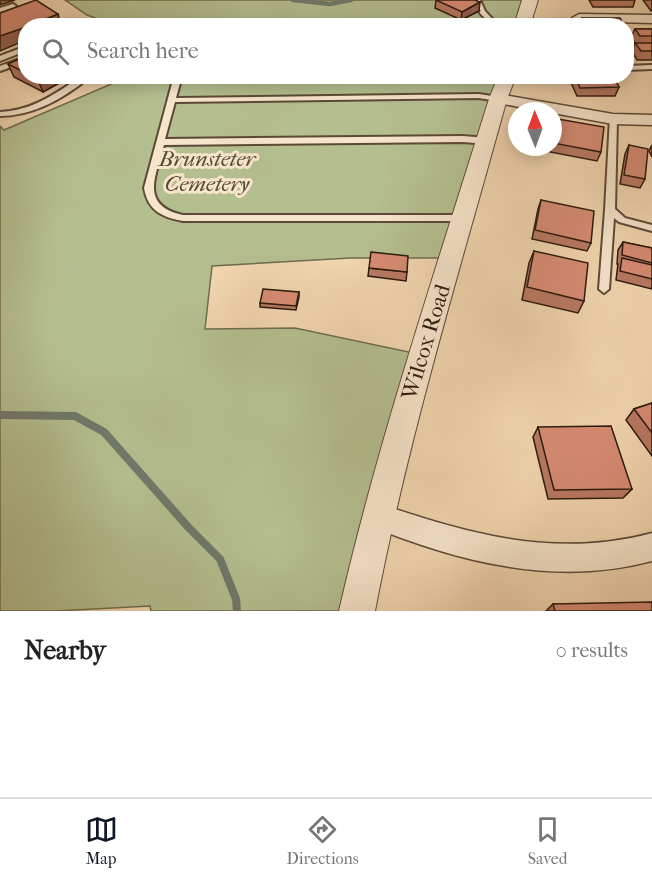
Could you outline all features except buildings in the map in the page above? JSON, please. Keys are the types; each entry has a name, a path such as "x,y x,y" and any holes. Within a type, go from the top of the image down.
{"street":[{"path":"524,18 530,0"},
{"path":"634,19 652,19"},
{"path":"502,88 613,118 652,120"},
{"name":"Wilcox Road","path":"357,611 377,516 502,88"},
{"path":"377,516 471,547 498,553 593,557 652,547"}],"lane":[{"path":"477,0 482,12 488,18"},
{"path":"0,10 13,6"},
{"path":"0,59 18,51"},
{"path":"0,69 18,62"},
{"path":"634,68 652,68"},
{"path":"0,114 18,113 39,105 74,84"},
{"path":"176,84 148,188 149,198 156,209 166,215 183,218 463,218"},
{"path":"172,100 479,96 502,88"},
{"path":"604,289 610,210 613,118"},
{"path":"160,142 463,139 487,141"},
{"path":"610,210 622,220 652,228"}],"green space":[{"path":"65,0 452,0 460,18 95,18"},
{"path":"455,0 530,0 524,18 464,18 478,10"},
{"name":"Brunsteter Cemetery","path":"111,84 505,84 451,258 350,258 212,266 205,329 295,328 423,355 357,611 151,611 150,606 56,611 0,611 0,126 4,130"}],"waterway":[{"path":"293,0 330,4 351,0"},
{"path":"0,415 75,416 104,432 189,528 220,559 236,599 237,611"}]}
